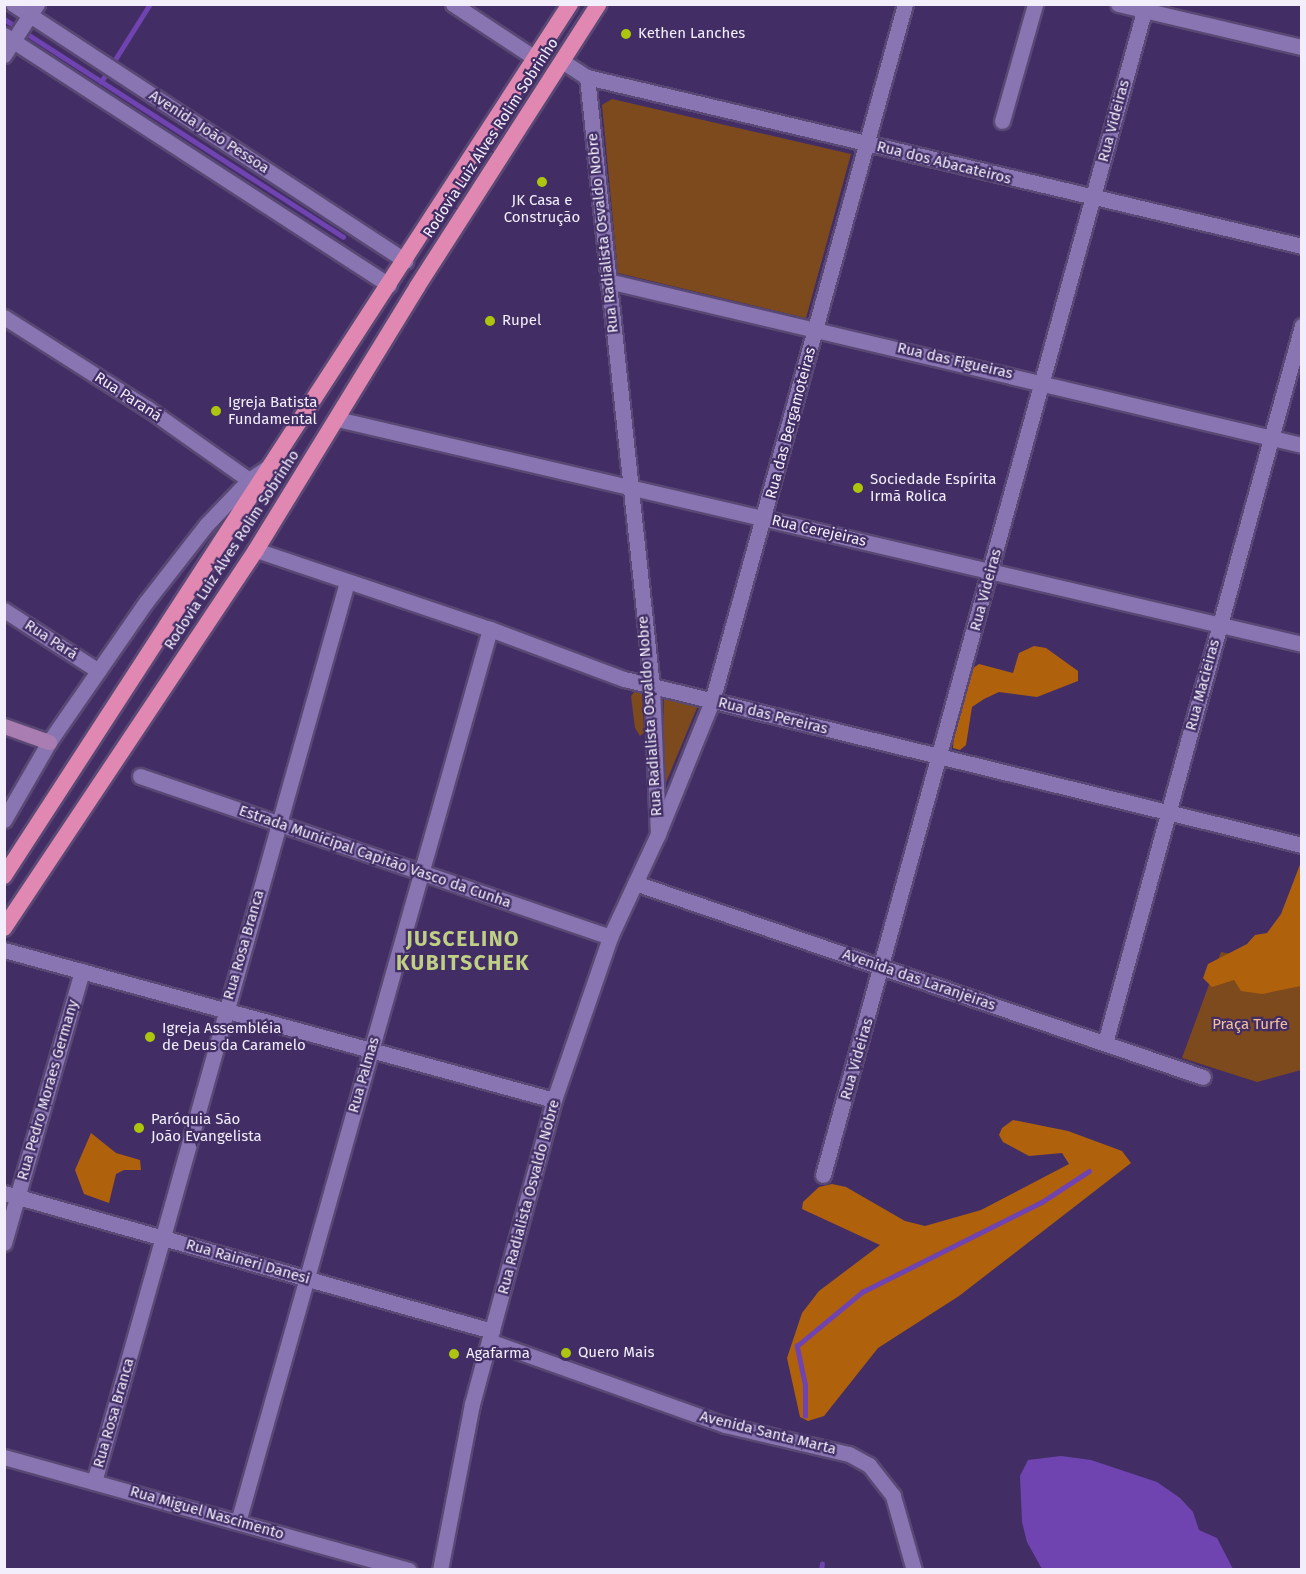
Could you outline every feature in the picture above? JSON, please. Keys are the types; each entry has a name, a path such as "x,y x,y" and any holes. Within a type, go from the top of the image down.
{"highway":[{"name":"Rodovia Luiz Alves Rolim Sobrinho","path":"4,876 390,285 570,4"},
{"name":"Rodovia Luiz Alves Rolim Sobrinho","path":"4,928 256,550 562,62 600,6"}],"main road":[{"path":"4,726 49,742"}],"street":[{"name":"Avenida João Pessoa","path":"13,4 405,261"},
{"path":"453,4 536,58"},
{"name":"Rua das Bergamoteiras","path":"658,834 712,701 765,518 905,4"},
{"path":"1002,121 1035,4"},
{"path":"1118,4 1145,8 1302,47"},
{"name":"Rua Videiras","path":"823,1175 883,968 1145,8"},
{"path":"4,55 12,38 31,14"},
{"name":"Avenida João Pessoa","path":"12,38 390,285"},
{"path":"562,62 586,77"},
{"name":"Rua dos Abacateiros","path":"586,77 1093,199 1302,246"},
{"name":"Rua Radialista Osvaldo Nobre","path":"440,1569 470,1415 554,1100 610,937 658,834 652,686 586,77"},
{"name":"Rua das Figueiras","path":"608,281 1302,445"},
{"name":"Rua Paraná","path":"4,318 147,408 249,480"},
{"name":"Rua Macieiras","path":"1105,1043 1302,326"},
{"name":"Rua Cerejeiras","path":"337,419 630,485 1302,644"},
{"path":"4,820 49,742 97,670 207,524 249,480 272,464"},
{"name":"Rua das Pereiras","path":"256,550 490,629 624,680 1302,845"},
{"name":"Rua Rosa Branca","path":"94,1482 347,582"},
{"name":"Rua Pará","path":"4,610 97,670"},
{"name":"Rua Palmas","path":"238,1522 490,629"},
{"name":"Estrada Municipal Capitão Vasco da Cunha","path":"140,776 610,937"},
{"name":"Avenida das Laranjeiras","path":"635,883 1203,1077"},
{"path":"4,950 554,1100"},
{"name":"Rua Pedro Moraes Germany","path":"4,1243 11,1195 81,971"},
{"name":"Rua Raineri Danesi","path":"11,1195 307,1279 491,1336"},
{"name":"Avenida Santa Marta","path":"491,1336 715,1422 849,1454 869,1465 892,1496 914,1569"},
{"name":"Rua Miguel Nascimento","path":"4,1457 409,1569"}],"green space":[{"path":"612,99 851,154 806,318 618,273 602,105"},
{"path":"637,689 642,694 644,733 640,736 635,728 631,696"},
{"path":"664,694 699,703 662,792"},
{"name":"Praça Turfe","path":"1301,887 1301,1070 1257,1082 1182,1058 1221,952 1279,964"}],"shaded area":[{"path":"1034,646 1046,648 1078,671 1078,681 1037,697 999,692 984,699 972,707 966,745 960,750 953,748 955,718 973,668 979,664 1013,673 1019,653"},
{"path":"1301,862 1301,986 1262,994 1241,991 1234,980 1212,987 1203,978 1208,964 1247,944 1255,935 1267,933 1281,914"},
{"path":"1013,1120 1068,1131 1122,1151 1131,1163 959,1296 878,1348 824,1416 808,1421 800,1417 787,1358 802,1313 819,1291 880,1245 802,1209 803,1202 819,1187 832,1184 846,1187 905,1221 925,1226 981,1210 1069,1164 1062,1153 1029,1156 1003,1142 999,1135 1002,1128"},
{"path":"91,1133 116,1153 140,1160 141,1170 124,1170 116,1174 109,1203 84,1194 75,1170"},
{"path":"1061,1456 1091,1460 1157,1482 1180,1498 1193,1512 1199,1530 1217,1538 1233,1569 1042,1569 1027,1542 1022,1522 1020,1476 1028,1460"}],"waterway":[{"path":"101,82 150,4"},
{"path":"4,19 343,237"},
{"path":"805,1416 805,1385 797,1346 862,1292 1042,1202 1089,1171"},
{"path":"821,1570 822,1564"}],"place":[{"name":"Kethen Lanches","path":"626,34"},
{"name":"JK Casa e Construção","path":"542,182"},
{"name":"Rupel","path":"490,321"},
{"name":"Igreja Batista Fundamental","path":"216,411"},
{"name":"Sociedade Espírita Irmã Rolica","path":"858,488"},
{"name":"Igreja Assembléia de Deus da Caramelo","path":"150,1037"},
{"name":"Paróquia São João Evangelista","path":"139,1128"},
{"name":"Quero Mais","path":"566,1353"},
{"name":"Agafarma","path":"454,1354"}],"district":[{"name":"JUSCELINO KUBITSCHEK","path":"463,951"}]}
